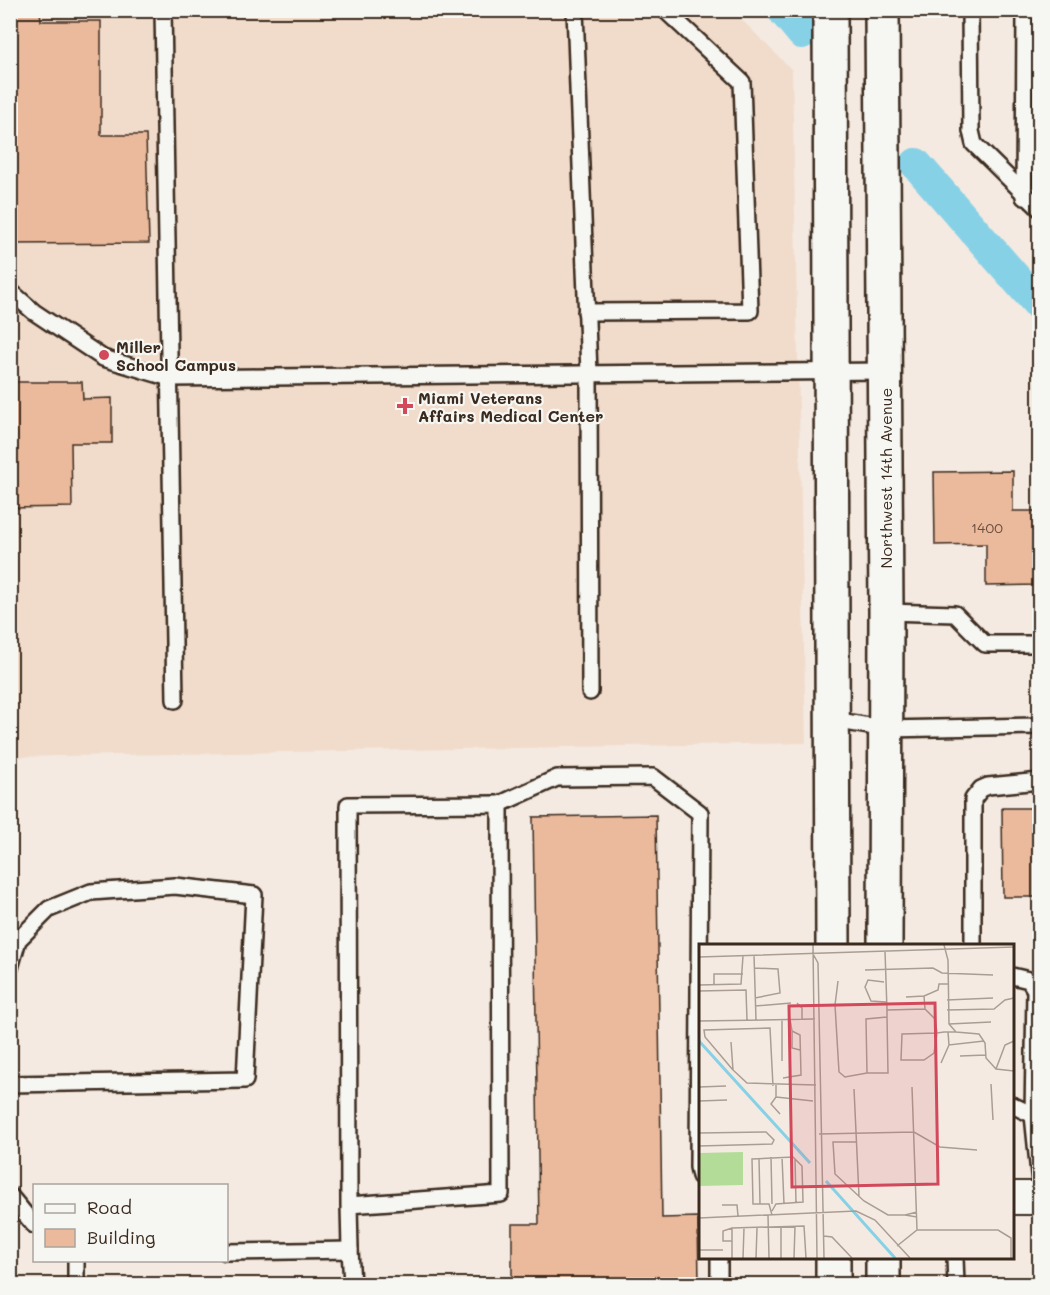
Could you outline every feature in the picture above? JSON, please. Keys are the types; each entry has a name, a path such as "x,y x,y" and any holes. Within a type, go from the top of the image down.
{"street":[{"path":"830,10 833,371 833,944"},
{"name":"Northwest 14th Avenue","path":"882,10 886,612 885,944"},
{"path":"1014,1198 1040,1198"},
{"path":"833,1259 833,1284"},
{"path":"883,1259 883,1284"}],"lane":[{"path":"163,10 174,700"},
{"path":"575,10 589,374 590,692"},
{"path":"586,312 750,311 742,82 665,10"},
{"path":"970,10 971,130 974,144 1024,197 1040,209"},
{"path":"1024,197 1025,10"},
{"path":"10,291 34,312 103,358 170,378 885,371"},
{"path":"886,612 955,615 985,644 1040,644"},
{"path":"834,720 886,729 1040,726"},
{"path":"352,1284 349,1205 348,804 500,804 557,778 653,777 700,813 699,944"},
{"path":"973,944 973,799 981,789 988,786 1040,781"},
{"path":"349,1205 501,1194 500,804"},
{"path":"10,968 18,940 49,909 91,892 175,886 254,895 245,1080 10,1084"},
{"path":"1014,976 1029,980 1035,990 1033,1115 1040,1184"},
{"path":"699,990 699,1172"},
{"path":"1014,1106 1033,1115"},
{"path":"10,1196 33,1224"},
{"path":"228,1252 350,1250"},
{"path":"719,1259 719,1284"},
{"path":"955,1259 957,1284"},
{"path":"76,1262 76,1284"}],"shaded area":[{"name":"Miami Veterans Affairs Medical Center","path":"10,11 733,11 792,70 806,743 11,757"}],"building":[{"path":"10,10 40,10 41,21 101,21 101,135 146,135 149,243 10,244"},
{"path":"10,382 82,382 83,399 112,398 112,443 71,443 72,507 10,508"},
{"path":"1013,471 1013,511 1040,511 1040,585 986,586 986,544 935,545 934,472"},
{"path":"1002,808 1040,808 1040,897 1003,897"},
{"path":"656,815 662,1218 698,1217 699,1284 512,1284 512,1224 539,1224 533,817"}],"waterway":[{"path":"783,10 802,33"},
{"path":"916,164 1040,306"}],"place":[{"name":"Miller School Campus","path":"104,355"},
{"name":"Miami Veterans Affairs Medical Center","path":"405,406"}]}
